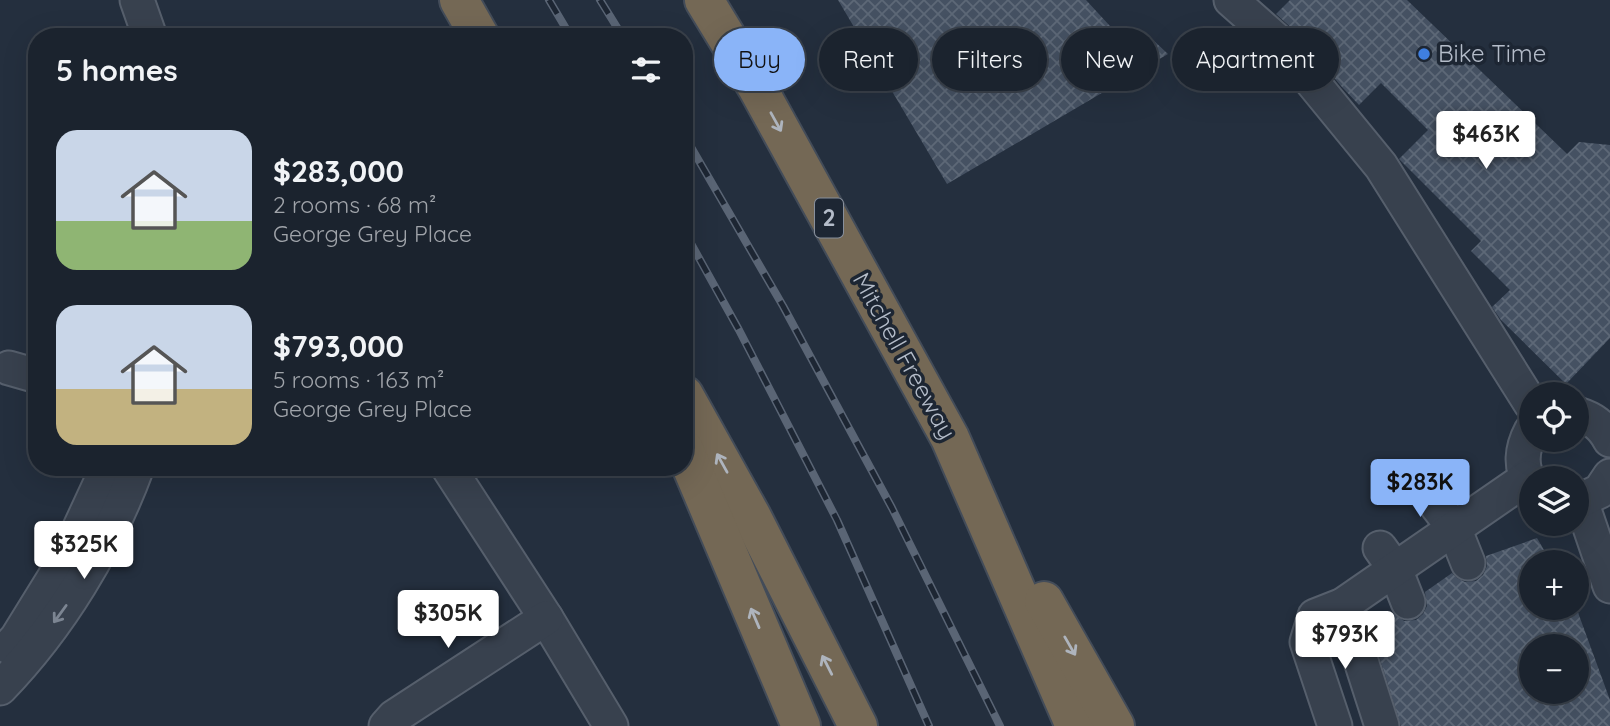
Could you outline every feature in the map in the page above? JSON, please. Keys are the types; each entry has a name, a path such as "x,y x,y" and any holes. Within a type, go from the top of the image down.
{"highway":[{"path":"459,0 475,28"},
{"name":"Mitchell Freeway","path":"704,0 757,87 950,438 1075,726"},
{"path":"693,411 752,517 858,726"},
{"path":"950,438 1115,726"},
{"path":"693,470 801,726"}],"street":[{"path":"117,0 127,28"},
{"path":"137,0 147,28"},
{"path":"1231,0 1282,44 1381,166 1519,385"},
{"path":"0,657 17,638 64,562 104,476"},
{"path":"0,688 23,664 68,604 109,531 133,476"},
{"path":"454,476 546,618 611,726"},
{"path":"1589,496 1600,491 1610,476"},
{"path":"1335,726 1307,642 1328,605 1446,517 1519,485"},
{"path":"1446,517 1468,563"},
{"path":"1589,528 1610,586"},
{"path":"1387,559 1408,602"},
{"path":"1328,605 1382,726"},
{"path":"386,726 394,717 546,618"}],"building":[{"path":"838,0 1086,0 1112,28 1061,28 1061,91 1105,91 947,184 892,91 918,91 918,28 855,28"},
{"path":"1290,0 1407,0 1567,154 1579,142 1610,145 1610,338 1568,382 1564,382 1501,320 1492,307 1510,290 1471,251 1481,241 1399,159 1428,130 1381,83 1359,105 1341,86 1339,28 1291,28 1276,14"},
{"path":"1158,45 1168,54 1158,60"},
{"path":"1537,538 1544,550 1519,550 1519,620 1581,620 1586,634 1519,634 1519,704 1589,704 1589,643 1610,700 1610,726 1401,726 1370,627 1393,613 1404,621 1416,620 1427,606 1425,592 1452,573 1465,582 1476,581 1487,566 1486,556"}],"railway":[{"path":"549,0 566,28"},
{"path":"600,0 617,28"},
{"path":"693,151 783,306 892,508 1000,726"},
{"path":"693,247 837,520 929,726"}],"place":[{"name":"Bike Time","path":"1424,54"}]}
